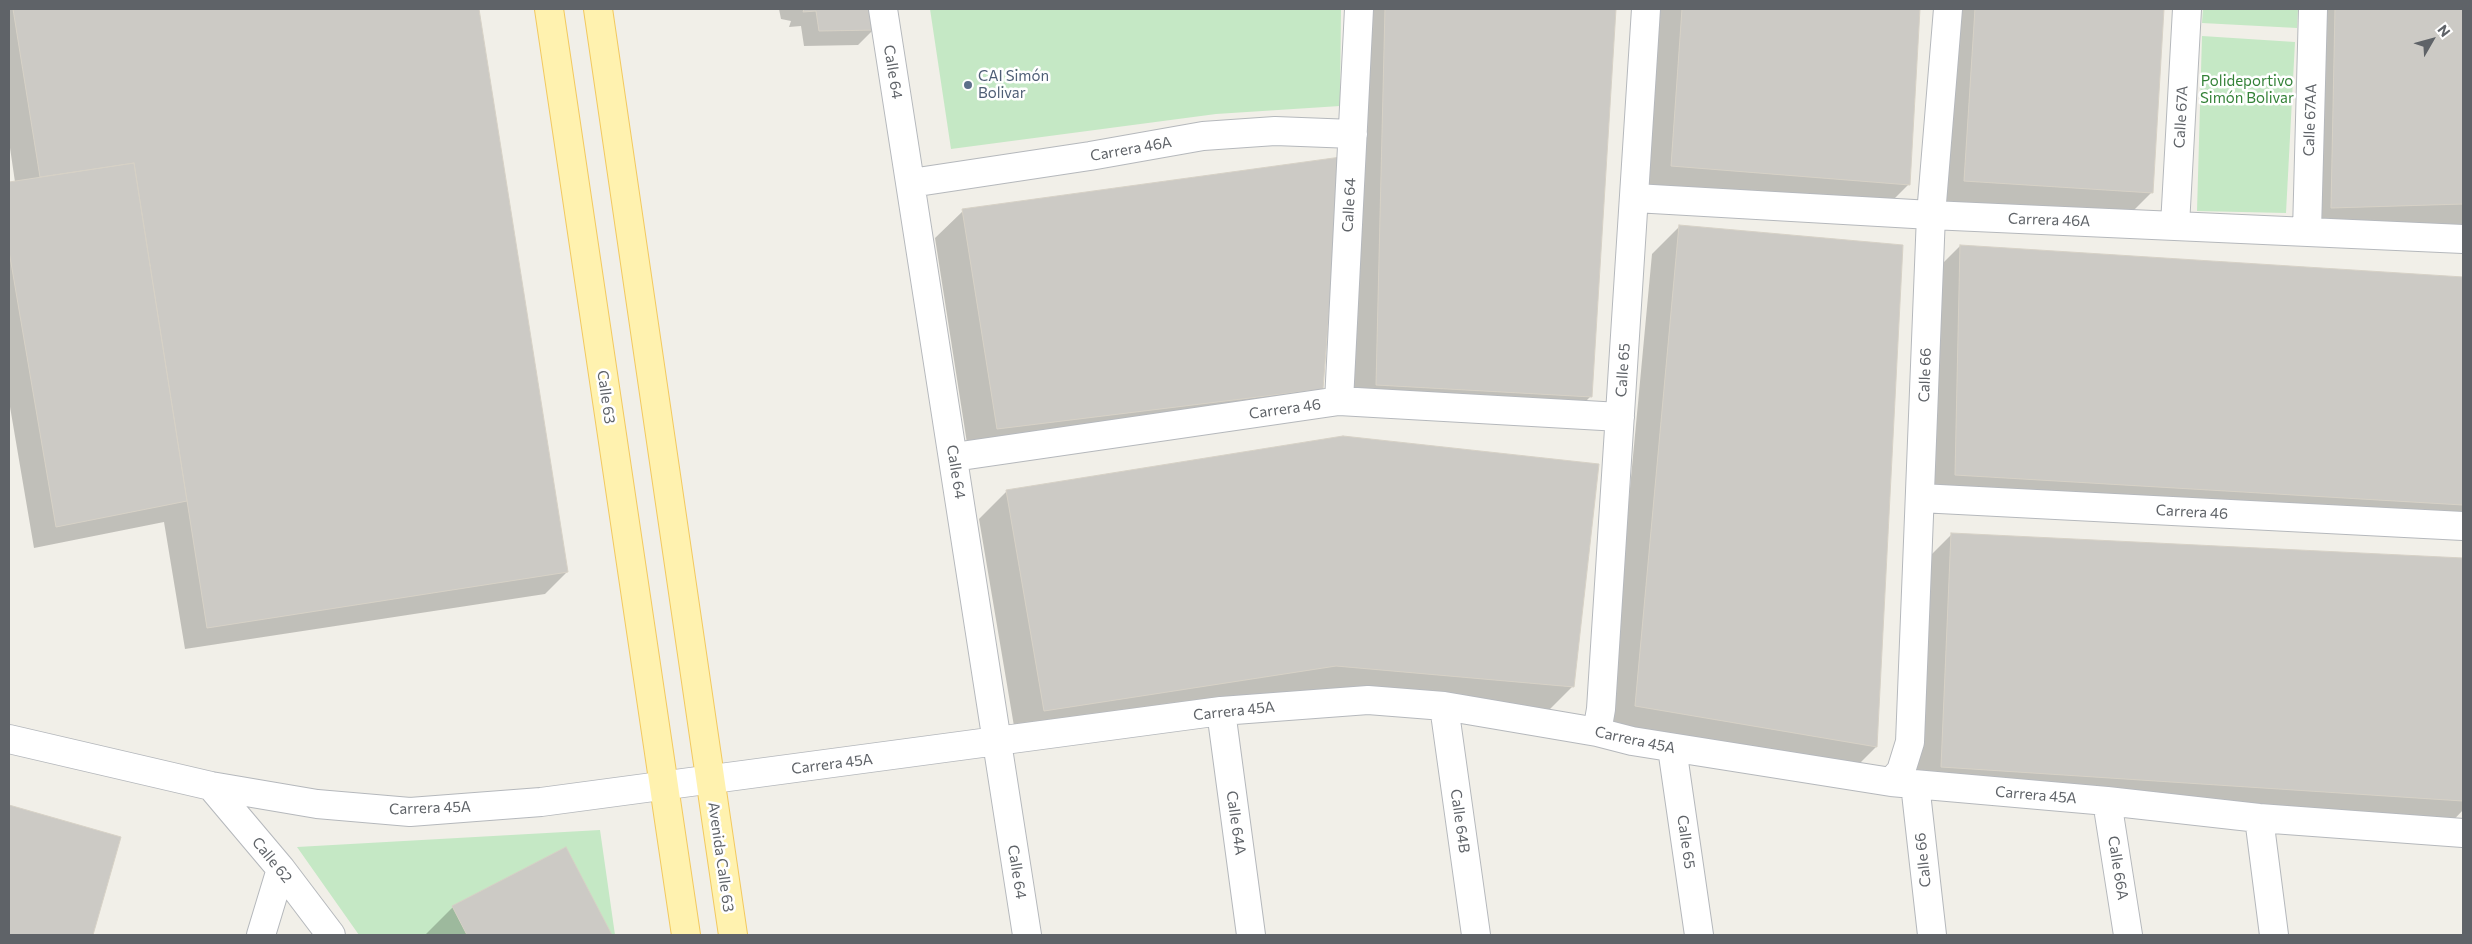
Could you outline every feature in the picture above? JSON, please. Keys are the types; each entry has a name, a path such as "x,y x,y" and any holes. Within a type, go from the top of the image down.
{"main road":[{"name":"Calle 63","path":"550,9 664,785"},
{"path":"598,9 710,780"},
{"name":"Avenida Calle 63","path":"710,780 733,935"},
{"path":"664,785 686,935"}],"street":[{"name":"Calle 64","path":"883,9 1027,935"},
{"name":"Calle 64","path":"1339,401 1359,9"},
{"name":"Calle 65","path":"1596,732 1601,709 1646,9"},
{"name":"Calle 66","path":"1932,935 1901,771 1910,742 1931,215 1948,9"},
{"name":"Calle 67A","path":"2175,225 2187,9"},
{"name":"Calle 67AA","path":"2307,231 2313,9"},
{"name":"Carrera 46A","path":"911,183 1090,156 1203,136 1275,131 1353,134"},
{"name":"Carrera 46A","path":"1635,198 1931,215 2463,239"},
{"name":"Carrera 46","path":"954,457 1339,401 1620,417"},
{"name":"Carrera 46","path":"1920,498 2463,526"},
{"name":"Carrera 45A","path":"9,739 211,786 317,804 410,812 541,802 1221,712 1368,700 1444,706 1596,732 1672,748 1903,783 2107,801 2259,818 2463,833"},
{"name":"Calle 64B","path":"1444,706 1476,935"},
{"name":"Calle 64A","path":"1221,712 1250,935"},
{"path":"1910,742 1928,772 1944,786"},
{"name":"Calle 65","path":"1672,748 1699,935"},
{"name":"Calle 62","path":"211,786 281,869 331,935"},
{"name":"Calle 66A","path":"2107,801 2128,935"},
{"path":"2259,818 2274,935"},
{"path":"260,935 281,869"}],"green space":[{"path":"930,9 1341,9 1340,106 1216,114 951,149"},
{"name":"Polideportivo Simón Bolivar","path":"2203,9 2298,9 2297,28 2202,23"},
{"name":"Polideportivo Simón Bolivar","path":"2202,36 2295,42 2286,213 2197,211"},
{"path":"600,830 615,935 359,935 297,847"}],"building":[{"path":"13,9 479,9 568,572 207,628 134,163 40,177"},
{"path":"804,9 870,9 875,30 819,31 816,11 803,12"},
{"path":"1385,9 1616,9 1592,397 1376,385"},
{"path":"1682,9 1920,9 1910,185 1671,166"},
{"path":"1975,9 2164,9 2153,193 1964,181"},
{"path":"2335,9 2463,9 2463,204 2331,208"},
{"path":"1341,157 1323,389 997,429 962,209"},
{"path":"134,163 187,501 56,527 9,251 9,182"},
{"path":"1679,225 1903,245 1877,747 1635,706"},
{"path":"1960,245 2463,277 2463,505 1955,475"},
{"path":"1343,436 1599,464 1574,687 1336,666 1044,711 1006,490"},
{"path":"1951,533 2463,558 2463,801 1941,767"},
{"path":"9,805 121,837 93,935 9,935"},
{"path":"566,847 612,935 467,935 452,906"}],"place":[{"name":"CAI Simón Bolivar","path":"968,85"}]}
